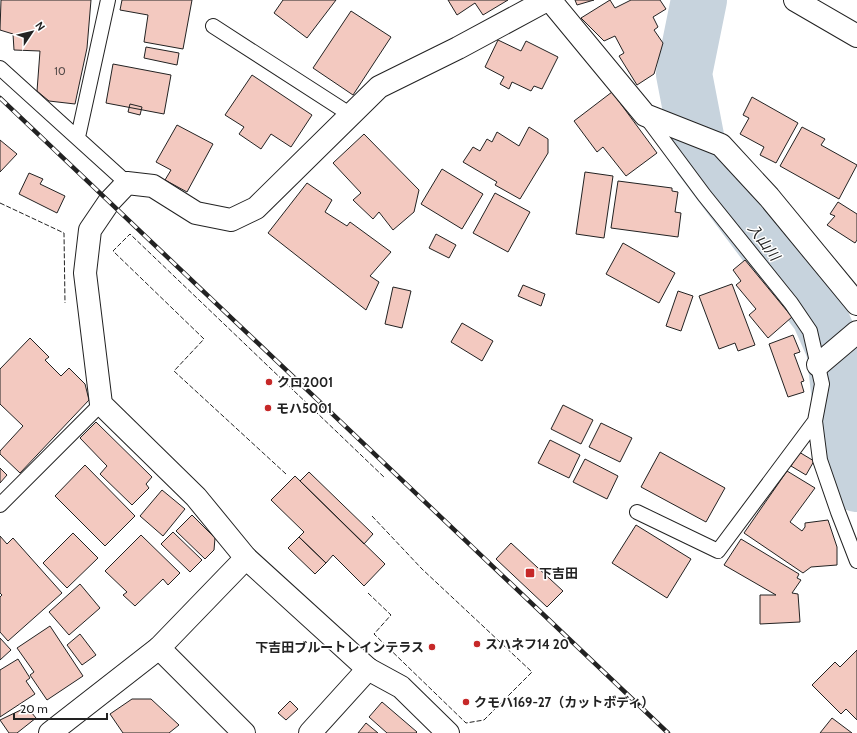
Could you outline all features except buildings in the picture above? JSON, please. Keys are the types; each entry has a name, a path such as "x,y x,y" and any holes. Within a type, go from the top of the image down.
{"main road":[{"path":"448,733 401,687 368,669 246,558 196,496 101,404 85,273 90,230 109,202 127,183 153,186 196,212 231,220 256,208 379,87 458,48 547,0"},
{"path":"550,0 653,118 721,145 768,197 857,304"},
{"path":"795,0 857,36"},
{"path":"821,363 854,334"},
{"path":"50,733 159,648 246,558"},
{"path":"159,648 244,733"},
{"path":"310,733 368,669"}],"lane":[{"path":"78,137 108,0"},
{"path":"213,26 351,115"},
{"path":"0,68 78,137 127,183"},
{"path":"653,118 704,195 791,303 810,331 821,363 822,384 815,421 820,460 857,561"},
{"path":"0,505 101,404"},
{"path":"636,512 718,551 815,421"}],"waterway":[{"name":"入山川","path":"699,0 684,74 700,157 819,315 834,349 846,450 857,484"}],"railway":[{"path":"0,98 668,733"}],"fence":[{"path":"0,203 64,233 65,303"},
{"path":"286,474 174,371 204,339 113,251 130,234 385,478"},
{"path":"368,593 391,615 374,634 466,723 484,720 532,672 422,569 372,516"}],"place":[{"name":"クロ2001","path":"269,382"},
{"name":"モハ5001","path":"268,408"},
{"name":"下吉田","path":"530,573"},
{"name":"スハネフ14 20","path":"477,644"},
{"name":"下吉田ブルートレインテラス","path":"432,647"},
{"name":"クモハ169-27（カットボディ）","path":"466,702"}]}
